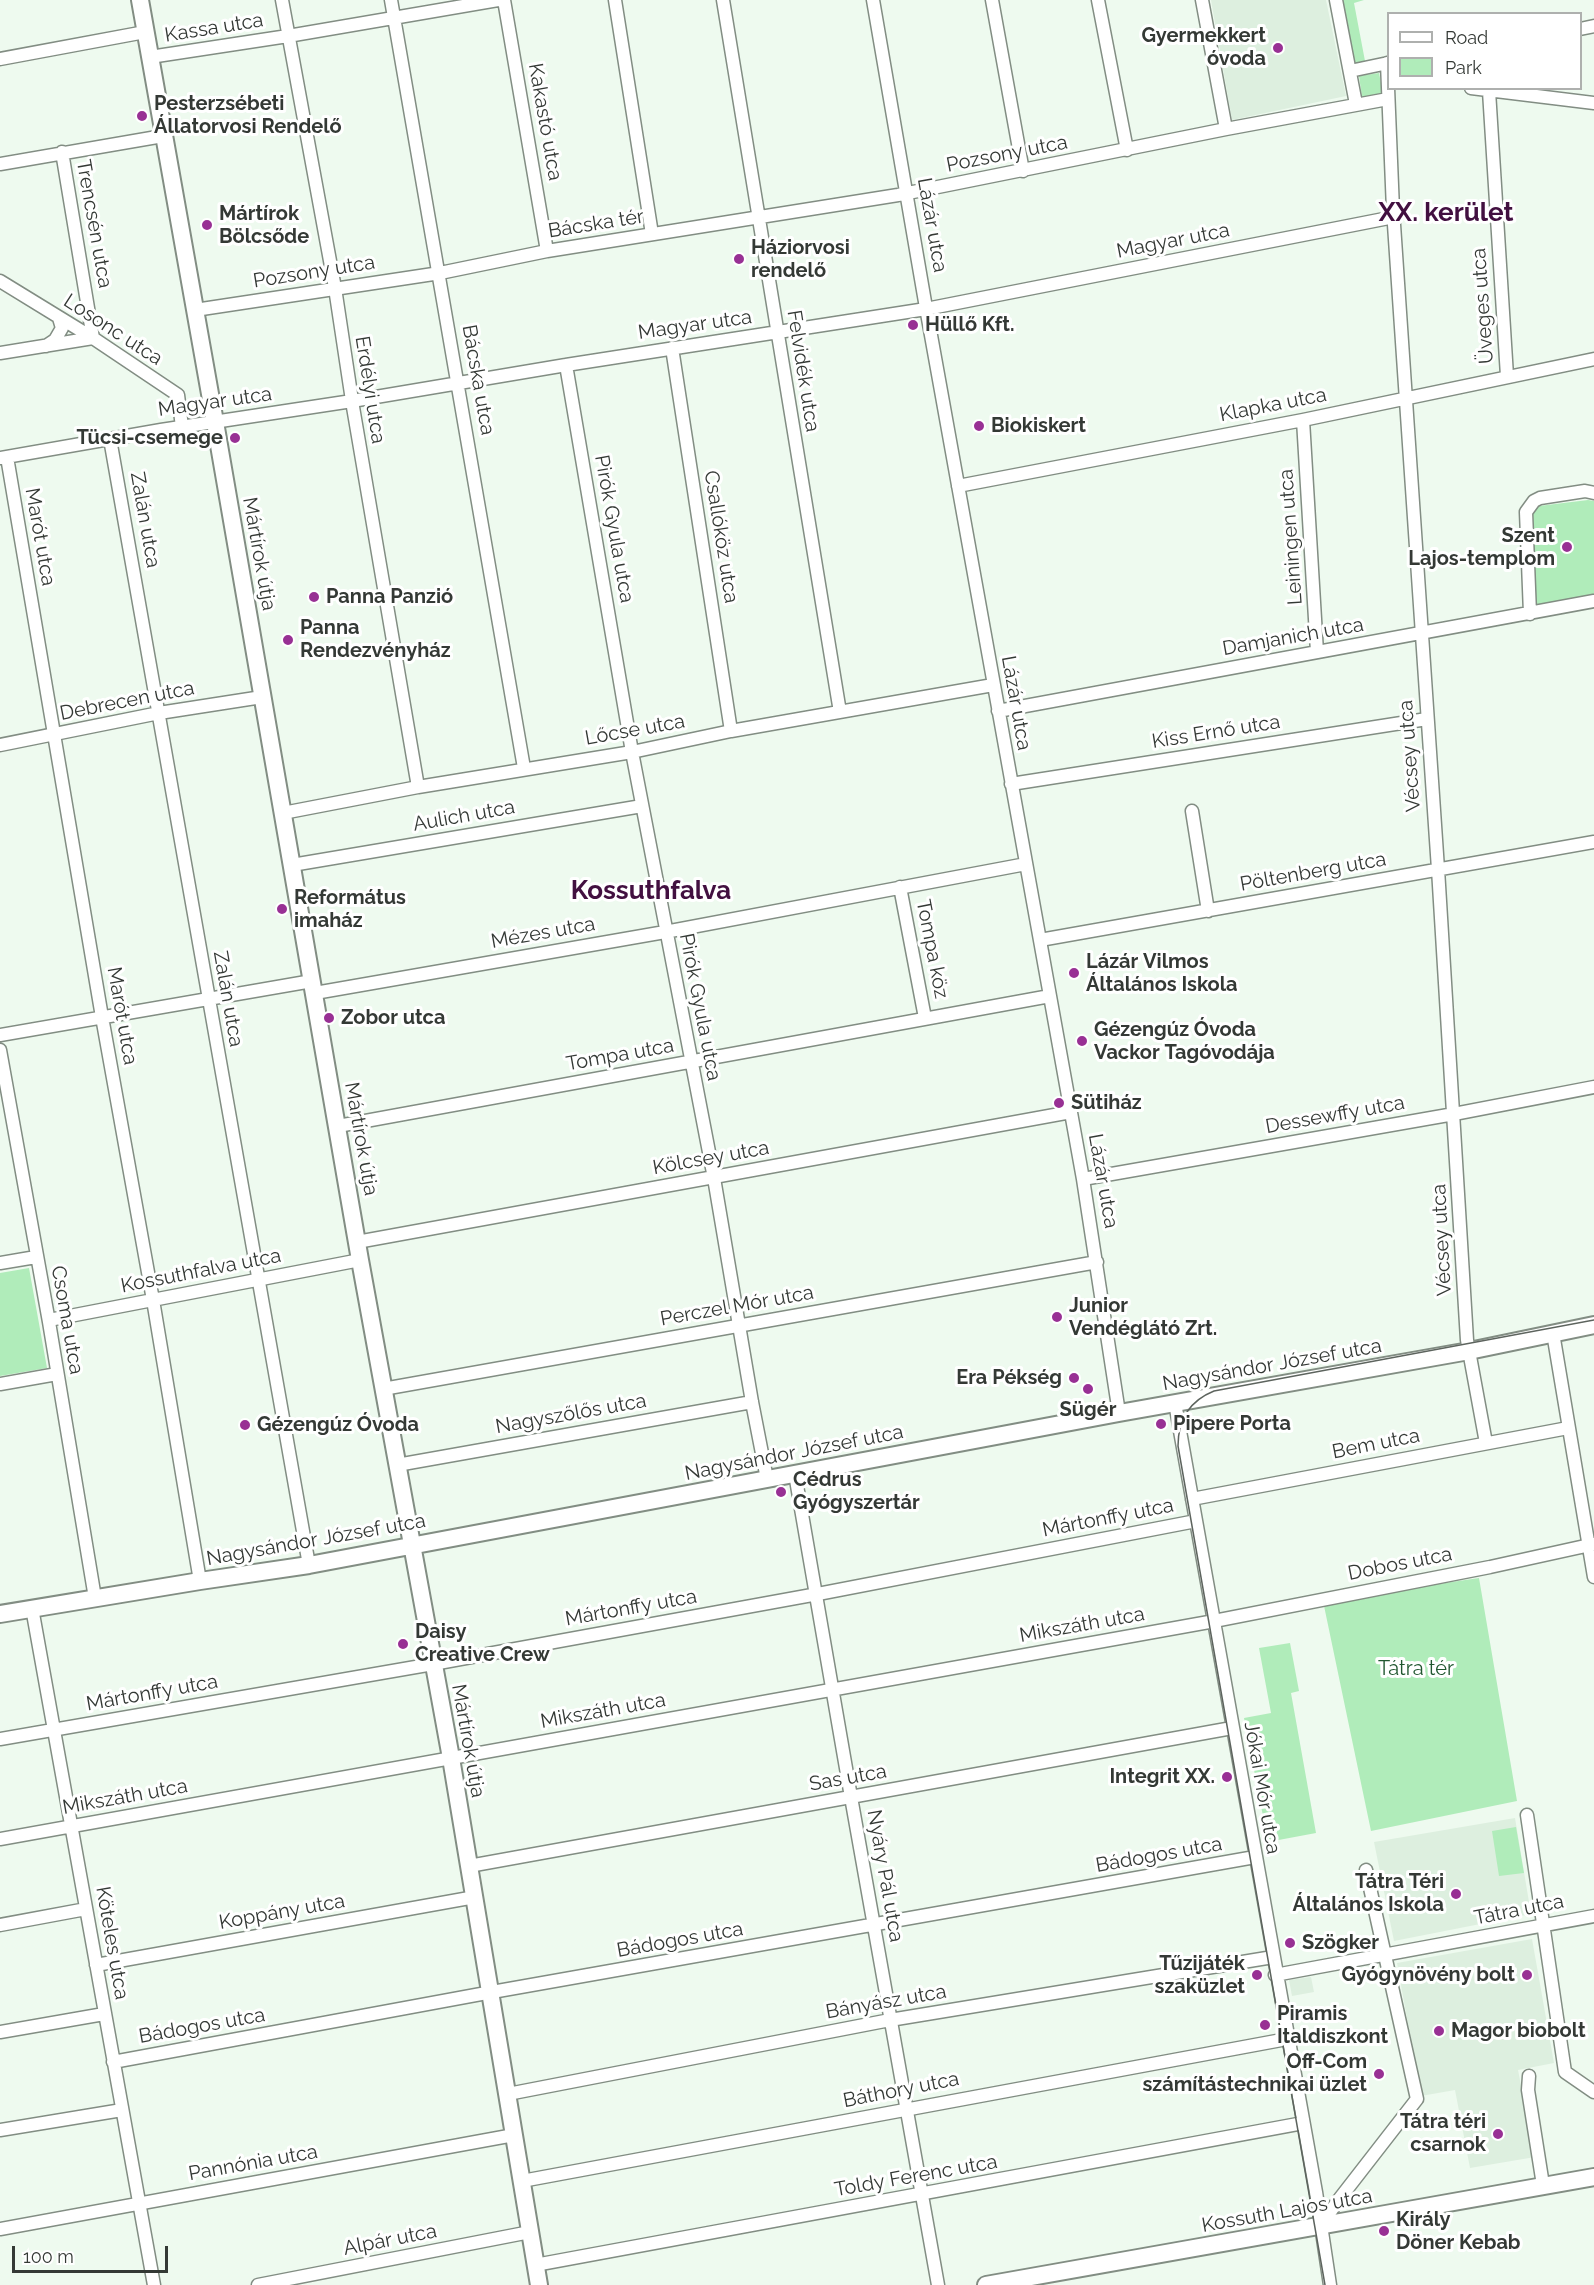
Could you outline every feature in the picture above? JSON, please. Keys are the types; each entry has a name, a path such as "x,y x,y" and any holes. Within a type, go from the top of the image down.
{"street":[{"name":"Mártírok útja","path":"140,0 360,1260 470,1866 539,2285"},
{"name":"Erdélyi utca","path":"282,0 335,288 418,787"},
{"name":"Bácska utca","path":"391,0 524,768"},
{"name":"Kassa utca","path":"150,57 395,19 498,0"},
{"name":"Kakastó utca","path":"504,0 547,252"},
{"path":"615,0 652,234"},
{"name":"Felvidék utca","path":"723,0 840,712"},
{"name":"Lázár utca","path":"873,0 926,309 1083,1179 1119,1413"},
{"path":"992,0 1023,171"},
{"path":"1098,0 1127,150"},
{"path":"1202,0 1226,129"},
{"path":"1336,0 1356,104"},
{"path":"0,59 145,32"},
{"path":"1350,71 1387,63"},
{"name":"Vécsey utca","path":"1388,90 1426,719 1469,1351 1486,1443"},
{"path":"1483,90 1594,103"},
{"name":"Üveges utca","path":"1489,91 1507,376"},
{"name":"Pozsony utca","path":"759,218 907,194 1226,129 1388,99"},
{"path":"0,164 163,136"},
{"name":"Trencsén utca","path":"62,152 93,338"},
{"name":"Magyar utca","path":"3,458 566,365 926,309 1394,217"},
{"name":"Bácska tér","path":"440,273 547,252 759,218"},
{"name":"Pozsony utca","path":"195,310 440,273"},
{"name":"Losonc utca","path":"0,281 93,338 178,395 182,427"},
{"path":"46,346 55,340 62,328 59,318"},
{"path":"0,353 93,338"},
{"name":"Csallóköz utca","path":"672,348 731,731"},
{"name":"Klapka utca","path":"958,486 1303,420 1594,358"},
{"name":"Pirók Gyula utca","path":"566,365 632,752 714,1178 767,1479"},
{"name":"Leiningen utca","path":"1303,420 1317,652"},
{"name":"Zalán utca","path":"110,439 309,1565"},
{"name":"Marót utca","path":"3,458 54,735 200,1581"},
{"path":"1530,614 1526,512 1534,501 1540,498 1585,491 1594,493"},
{"name":"Damjanich utca","path":"998,711 1594,601"},
{"name":"Lőcse utca","path":"283,813 524,768 632,752 731,731 993,685"},
{"name":"Debrecen utca","path":"0,745 159,713 262,697"},
{"name":"Kiss Ernő utca","path":"1011,784 1426,719"},
{"name":"Aulich utca","path":"292,865 642,806"},
{"path":"1192,811 1208,911"},
{"name":"Pöltenberg utca","path":"1040,940 1594,842"},
{"name":"Mézes utca","path":"313,987 665,932 1026,864"},
{"name":"Tompa köz","path":"900,887 925,1018"},
{"path":"0,1035 208,998 313,987"},
{"name":"Tompa utca","path":"338,1126 1050,996"},
{"name":"Csoma utca","path":"0,1050 49,1320 95,1598"},
{"name":"Dessewffy utca","path":"1083,1179 1594,1087"},
{"name":"Kölcsey utca","path":"357,1242 1071,1112"},
{"path":"0,1263 36,1257"},
{"name":"Kossuthfalva utca","path":"49,1320 360,1260"},
{"name":"Perczel Mór utca","path":"383,1389 1097,1262"},
{"name":"Nagysándor József utca","path":"0,1614 309,1565 1119,1413 1469,1351 1594,1325"},
{"path":"1553,1333 1568,1428 1591,1545 1594,1577"},
{"path":"0,1384 57,1374"},
{"name":"Nagyszőlős utca","path":"397,1465 752,1402"},
{"name":"Jókai Mór utca","path":"1175,1403 1330,2285"},
{"name":"Bem utca","path":"1192,1499 1568,1428"},
{"name":"Nyáry Pál utca","path":"795,1474 938,2285"},
{"name":"Mártonffy utca","path":"0,1739 433,1664 1196,1521"},
{"name":"Dobos utca","path":"1214,1621 1591,1545"},
{"name":"Köteles utca","path":"32,1608 154,2285"},
{"name":"Mikszáth utca","path":"0,1839 1214,1621"},
{"name":"Sas utca","path":"470,1866 1232,1728"},
{"path":"1527,1815 1565,2072 1594,2092"},
{"name":"Bádogos utca","path":"113,2062 492,1992 1255,1857"},
{"path":"1321,2226 1417,2099 1366,1869"},
{"name":"Koppány utca","path":"96,1965 475,1897"},
{"path":"0,1925 86,1910"},
{"name":"Tátra utca","path":"1384,1956 1394,1948 1522,1923 1544,1924 1594,1916"},
{"path":"1275,1975 1384,1956"},
{"name":"Bányász utca","path":"508,2094 890,2020 1273,1957"},
{"path":"0,2032 105,2014"},
{"name":"Báthory utca","path":"522,2181 1287,2039"},
{"path":"1528,2076 1528,2090 1543,2185"},
{"path":"0,2130 122,2110"},
{"name":"Toldy Ferenc utca","path":"535,2265 1303,2123"},
{"name":"Pannónia utca","path":"0,2229 514,2135"},
{"name":"Kossuth Lajos utca","path":"986,2285 1594,2177"},
{"name":"Alpár utca","path":"258,2285 530,2232"}],"shaded area":[{"name":"Gyermekkert óvoda","path":"1211,0 1326,0 1346,96 1232,120"},
{"name":"Tátra Téri Általános Iskola","path":"1515,1818 1531,1914 1394,1941 1374,1842"},
{"path":"1532,1939 1554,2063 1518,2070 1535,2157 1470,2168 1455,2090 1421,2096 1397,1963"},
{"path":"1311,1977 1314,1992 1292,1996 1289,1980"}],"green space":[{"path":"1343,0 1364,0 1354,3 1365,61 1355,63"},
{"path":"1379,73 1383,93 1362,97 1359,76"},
{"path":"1594,501 1594,594 1536,605 1530,515 1539,506"},
{"path":"29,1268 47,1368 0,1376 0,1273"},
{"name":"Tátra tér","path":"1479,1578 1517,1801 1371,1831 1323,1601"},
{"path":"1290,1643 1299,1691 1291,1693 1316,1833 1268,1842 1244,1718 1271,1713 1259,1648"},
{"path":"1516,1827 1524,1873 1499,1876 1492,1831"}],"tram line":[{"path":"1325,2285 1178,1446 1180,1427 1192,1406 1214,1391 1594,1320"}],"place":[{"name":"Gyermekkert óvoda","path":"1278,48"},
{"name":"Pesterzsébeti Állatorvosi Rendelő","path":"142,116"},
{"name":"Mártírok Bölcsőde","path":"207,225"},
{"name":"Háziorvosi rendelő","path":"739,259"},
{"name":"Hüllő Kft.","path":"913,325"},
{"name":"Biokiskert","path":"979,426"},
{"name":"Tücsi-csemege","path":"235,438"},
{"name":"Szent Lajos-templom","path":"1567,547"},
{"name":"Panna Panzió","path":"314,597"},
{"name":"Panna Rendezvényház","path":"288,640"},
{"name":"Református imaház","path":"282,909"},
{"name":"Lázár Vilmos Általános Iskola","path":"1074,973"},
{"name":"Zobor utca","path":"329,1018"},
{"name":"Gézengúz Óvoda Vackor Tagóvodája","path":"1082,1041"},
{"name":"Sütiház","path":"1059,1103"},
{"name":"Junior Vendéglátó Zrt.","path":"1057,1317"},
{"name":"Era Pékség","path":"1074,1378"},
{"name":"Sügér","path":"1088,1389"},
{"name":"Pipere Porta","path":"1161,1424"},
{"name":"Gézengúz Óvoda","path":"245,1425"},
{"name":"Cédrus Gyógyszertár","path":"781,1492"},
{"name":"Daisy Creative Crew","path":"403,1644"},
{"name":"Integrit XX.","path":"1227,1777"},
{"name":"Tátra Téri Általános Iskola","path":"1456,1894"},
{"name":"Szögker","path":"1290,1943"},
{"name":"Tűzijáték szaküzlet","path":"1257,1975"},
{"name":"Gyógynövény bolt","path":"1527,1975"},
{"name":"Piramis Italdiszkont","path":"1265,2025"},
{"name":"Magor biobolt","path":"1439,2031"},
{"name":"Off-Com számítástechnikai üzlet","path":"1379,2074"},
{"name":"Tátra téri csarnok","path":"1498,2134"},
{"name":"Király Döner Kebab","path":"1384,2231"}],"district":[{"name":"XX. kerület","path":"1446,213"},
{"name":"Kossuthfalva","path":"651,891"}]}
